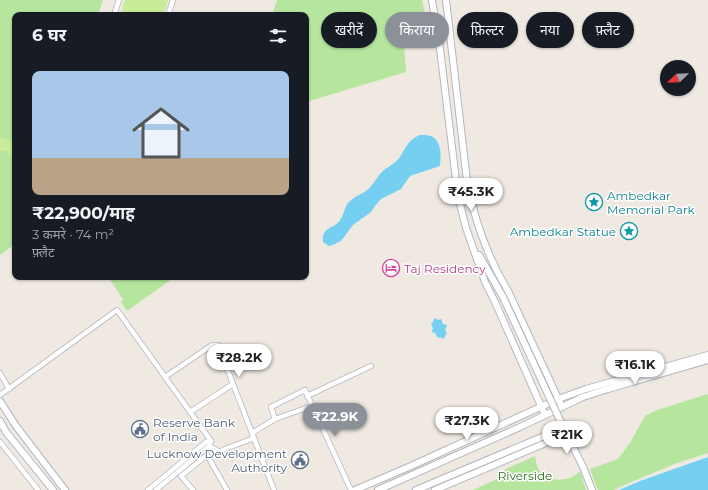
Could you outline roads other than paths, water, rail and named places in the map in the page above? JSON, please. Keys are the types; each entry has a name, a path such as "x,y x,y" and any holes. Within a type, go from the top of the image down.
{"street":[{"path":"115,12 119,0"},
{"path":"169,12 172,0"},
{"path":"432,0 440,49 458,196 484,282 495,302 545,415"},
{"path":"446,0 469,194 477,222 499,276 508,291 562,407"},
{"path":"470,239 503,297 584,469 592,490"},
{"path":"499,276 503,297"},
{"path":"0,395 118,310 190,412 210,444 220,452 253,435 276,419 312,406"},
{"path":"165,377 212,345 218,345 274,490"},
{"path":"355,490 412,466 558,399 586,389 708,355"},
{"path":"378,490 583,397 708,360"},
{"path":"307,396 371,366"},
{"path":"0,373 9,389"},
{"path":"190,412 233,384"},
{"path":"276,419 271,407 305,390 351,490"},
{"path":"0,401 16,426 65,490"},
{"path":"0,421 6,432 53,490"},
{"path":"416,490 548,434 565,430"},
{"path":"435,490 548,442 565,430"},
{"path":"0,442 38,490"},
{"path":"148,490 206,442 210,444"},
{"path":"156,490 210,444"},
{"path":"192,490 181,476 207,455 227,490"}],"water":[{"path":"420,135 432,136 438,143 441,154 440,166 410,176 401,189 381,199 371,212 353,225 341,241 329,246 323,242 324,233 326,230 338,223 348,203 366,191 384,170 398,159 410,141"},
{"path":"435,318 438,320 441,319 443,324 447,325 445,329 447,334 443,339 440,337 438,338 435,333 432,332 433,329 431,324"},
{"path":"708,457 708,490 619,490 640,481"}],"place":[{"name":"Ambedkar Memorial Park","path":"594,202"},
{"name":"Ambedkar Statue","path":"629,231"},
{"name":"Taj Residency","path":"391,268"},
{"name":"Reserve Bank of India","path":"140,429"},
{"name":"Lucknow Development Authority","path":"300,460"}],"park label":[{"name":"Riverside","path":"525,475"}]}
